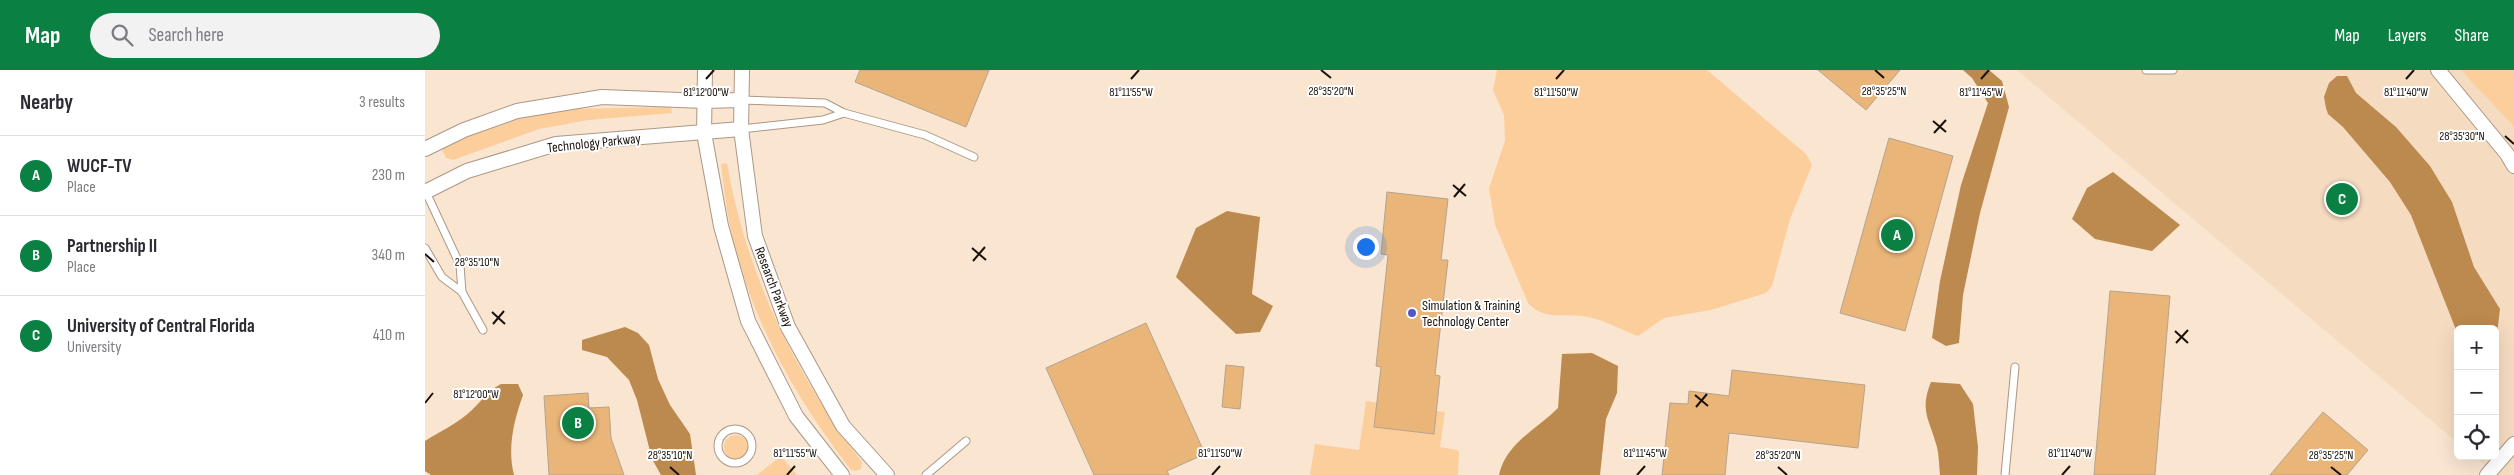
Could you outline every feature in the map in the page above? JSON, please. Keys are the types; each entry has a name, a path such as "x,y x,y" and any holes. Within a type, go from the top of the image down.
{"street":[{"path":"705,70 704,133 721,226 748,321 797,416 842,475"},
{"name":"Research Parkway","path":"742,70 741,129 755,236 788,327 843,426 887,475"},
{"path":"2438,70 2507,154 2514,166"},
{"path":"425,149 465,130 527,110 602,97 705,101 741,100"},
{"name":"Technology Parkway","path":"425,191 467,171 556,144 741,129"},
{"path":"2487,475 2514,444"}],"lane":[{"path":"2146,70 2173,70"},
{"path":"741,100 825,103 844,113 925,135 974,157"},
{"path":"741,129 823,120 844,113"},
{"path":"425,191 460,265 462,292"},
{"path":"425,248 442,277 462,292 483,330"},
{"path":"2005,475 2015,367"},
{"path":"739,430 750,440 749,455 740,462 729,462 720,455 718,444 720,438 728,431 739,430"},
{"path":"926,475 966,441"}],"shaded area":[{"path":"1497,70 1707,70 1806,154 1812,165 1790,219 1772,286 1766,293 1711,310 1664,318 1638,336 1590,317 1547,314 1534,309 1528,303 1495,225 1489,188 1505,141 1504,115 1493,90"},
{"path":"1963,70 1989,70 2002,81 2009,107 1980,213 1963,295 1959,343 1946,346 1932,338 1940,281 1961,185 1988,103 1972,78"},
{"path":"2017,70 2514,70 2514,475 2496,475 2479,460 2499,460 2499,325 2454,325 2454,440"},
{"path":"2462,70 2514,70 2514,126 2468,78"},
{"path":"2337,76 2347,76 2356,93 2396,127 2430,166 2452,202 2474,267 2500,309 2498,325 2454,325 2411,215 2390,182 2343,127 2328,114 2324,97 2329,83"},
{"path":"671,107 672,113 588,120 539,129 453,160 446,158 442,150 446,143 510,120 564,109"},
{"path":"727,163 735,204 747,244 776,320 794,357 815,393 837,428 862,462 861,469 851,470 816,422 785,371 759,318 739,262 730,226 721,164"},
{"path":"2113,172 2180,225 2152,251 2095,239 2072,219 2087,188"},
{"path":"1227,211 1260,217 1252,294 1273,306 1260,332 1236,334 1176,277 1196,228"},
{"path":"625,327 638,333 649,345 658,379 670,405 690,434 696,475 661,475 652,459 637,400 629,380 607,357 582,350 582,340"},
{"path":"1592,353 1618,366 1617,393 1606,419 1600,475 1499,475 1508,454 1515,446 1558,408 1562,354"},
{"path":"1931,382 1960,384 1973,404 1978,447 1977,475 1940,475 1937,447 1926,408"},
{"path":"501,384 518,384 523,395 511,444 514,475 431,475 425,471 425,441 461,419 487,393"},
{"path":"1366,401 1445,412 1440,447 1459,452 1458,475 1310,475 1315,444 1359,450"},
{"path":"736,435 745,438 748,447 745,456 736,459 727,456 724,447 727,438"},
{"path":"781,456 797,475 757,475"}],"building":[{"path":"860,70 989,70 966,127 855,82"},
{"path":"1818,70 1900,70 1866,110"},
{"path":"1889,138 1953,156 1905,331 1840,313"},
{"name":"Simulation & Training Technology Center","path":"1387,192 1448,199 1441,260 1448,260 1435,375 1440,376 1434,434 1374,427 1381,367 1376,366 1388,255 1381,254"},
{"path":"2110,291 2170,296 2155,475 2094,475"},
{"path":"1146,323 1205,454 1167,471 1169,475 1094,475 1046,368"},
{"path":"1226,365 1244,367 1240,409 1222,407"},
{"path":"1732,370 1865,385 1858,448 1729,433 1725,475 1662,475 1670,403 1688,404 1689,391 1729,396"},
{"path":"588,393 589,408 609,407 611,438 624,475 549,475 544,396"},
{"path":"2323,412 2368,450 2347,475 2270,475"}],"place":[{"name":"University of Central Florida","path":"2342,199"},
{"name":"WUCF-TV","path":"1897,235"},
{"name":"Simulation & Training Technology Center","path":"1412,313"},
{"name":"Partnership II","path":"578,423"}]}
